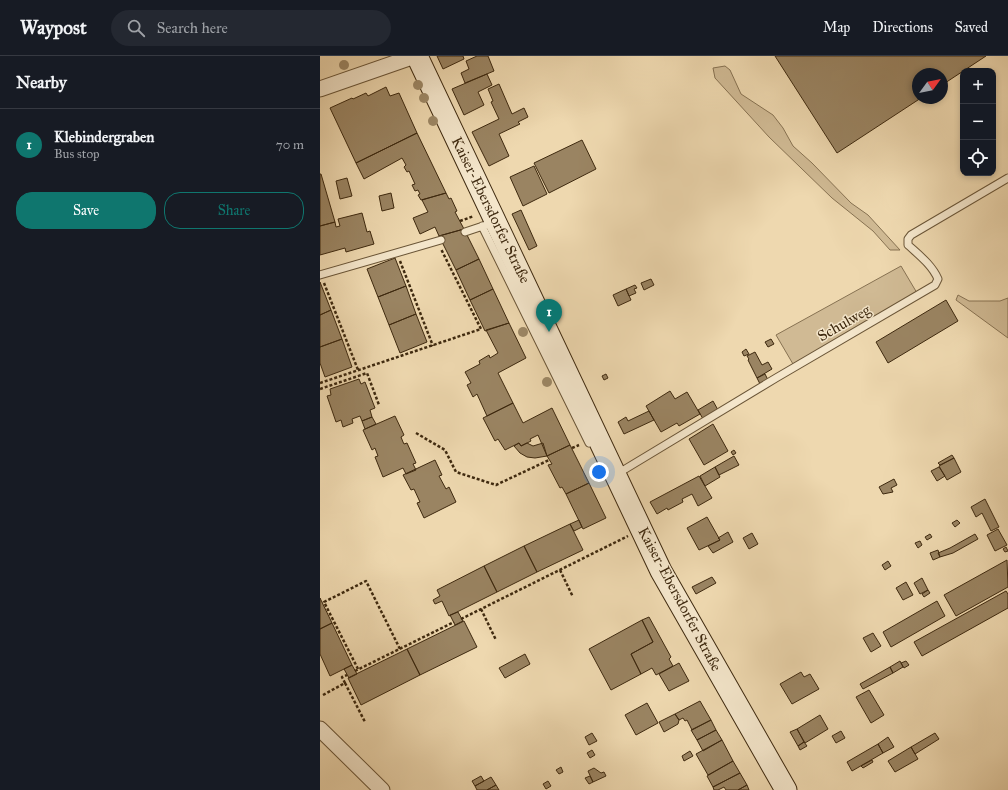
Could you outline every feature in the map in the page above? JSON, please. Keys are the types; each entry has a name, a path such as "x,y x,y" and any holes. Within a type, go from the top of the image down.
{"main road":[{"name":"Kaiser-Ebersdorfer Straße","path":"416,56 489,224 614,480 632,508 661,571 786,790"}],"street":[{"path":"320,89 416,56"},
{"path":"320,729 382,790"}],"lane":[{"name":"Schulweg","path":"614,480 776,378 935,285 938,279 936,274 908,245 908,239 911,235 1008,178"},
{"path":"465,232 489,224 591,447"},
{"path":"320,275 440,241"}],"path":[{"path":"320,383 481,330 440,241"},
{"path":"398,253 433,346"},
{"path":"320,275 358,370"},
{"path":"320,389 367,373 378,405"},
{"path":"416,433 445,450 456,472 496,485 550,460"},
{"path":"461,619 642,530"},
{"path":"560,570 573,597"},
{"path":"400,649 366,581 324,602 356,670 400,649 454,622"},
{"path":"481,609 496,640"},
{"path":"347,675 342,677 365,722"},
{"path":"323,695 345,684"}],"shaded area":[{"path":"725,66 730,70 741,94 773,115 783,128 793,146 851,203 868,215 900,250 890,250 873,231 832,198 769,137 715,78 713,68"},
{"path":"901,266 917,293 793,364 776,335"},
{"path":"958,295 969,301 1000,301 1008,298 1008,338 956,300"}],"building":[{"path":"437,56 463,56 464,59 443,69"},
{"path":"477,56 488,56 494,71 465,83 461,73 469,69 466,61"},
{"path":"775,56 986,56 968,68 960,68 960,73 948,81 948,68 912,68 912,104 837,153"},
{"path":"487,74 492,85 478,92 484,105 464,115 452,89"},
{"path":"499,84 512,114 524,108 528,117 518,122 520,124 499,134 509,156 489,166 472,132 499,119 491,102 493,101 488,89"},
{"path":"386,87 390,96 399,93 417,133 356,163 330,108 366,93 368,96"},
{"path":"417,133 446,193 421,200 418,195 420,194 418,190 415,191 412,185 415,184 409,171 407,172 404,167 406,165 402,158 364,179 356,163"},
{"path":"582,140 596,169 549,193 534,163"},
{"path":"534,166 547,194 523,206 510,177"},
{"path":"320,174 335,222 320,226"},
{"path":"347,178 352,196 340,199 336,181"},
{"path":"391,193 394,208 382,211 379,196"},
{"path":"446,193 449,199 451,198 457,211 455,212 464,229 439,236 435,227 420,234 413,218 428,212 422,200"},
{"path":"521,210 537,246 529,250 512,214"},
{"path":"362,213 367,232 370,231 374,244 346,252 345,248 320,255 320,226 335,222 336,227 340,226 338,219"},
{"path":"464,229 479,259 456,270 439,236"},
{"path":"395,258 406,286 378,297 367,269"},
{"path":"479,259 493,289 470,300 456,270"},
{"path":"651,279 654,285 644,290 641,283"},
{"path":"320,282 331,310 320,315"},
{"path":"635,285 637,288 634,289 636,293 629,296 626,289"},
{"path":"406,286 416,314 389,325 378,297"},
{"path":"493,289 509,323 485,331 470,300"},
{"path":"626,289 631,300 618,306 613,295"},
{"path":"946,300 958,321 888,363 876,342"},
{"path":"331,310 342,339 320,347 320,315"},
{"path":"416,314 427,342 400,353 389,325"},
{"path":"509,323 526,358 498,373 513,403 487,416 477,394 473,397 467,385 471,383 465,372 480,364 479,361 489,355 490,358 498,353 486,330"},
{"path":"342,339 352,367 325,377 320,363 320,347"},
{"path":"771,339 774,344 768,347 765,342"},
{"path":"746,349 749,354 744,356 742,352"},
{"path":"755,352 762,365 768,362 772,369 757,378 747,356"},
{"path":"606,374 608,378 604,380 602,376"},
{"path":"765,374 768,380 760,384 757,378"},
{"path":"359,379 361,384 365,382 375,408 370,410 372,417 362,421 360,416 352,419 353,423 343,427 341,420 336,422 327,396 331,395 330,389"},
{"path":"670,391 675,399 687,392 700,414 679,426 677,423 661,432 646,406"},
{"path":"713,401 718,410 703,419 698,410"},
{"path":"513,403 523,423 552,408 570,445 547,456 538,435 530,439 531,441 521,446 519,443 505,450 498,439 495,441 483,418"},
{"path":"649,411 654,420 624,434 618,422 626,417 628,421"},
{"path":"395,416 404,435 401,437 403,442 404,444 407,443 416,463 413,464 416,470 406,474 403,468 383,477 375,457 378,456 375,448 372,450 363,430"},
{"path":"372,417 376,424 365,429 362,421"},
{"path":"713,424 728,451 704,465 689,439"},
{"path":"519,443 521,446 527,443 533,446 543,443 547,456 535,458 527,457 520,453 514,446"},
{"path":"570,445 589,483 566,494 562,487 560,488 548,465 552,464 547,456"},
{"path":"734,450 736,453 733,455 731,452"},
{"path":"952,455 954,458 940,465 938,463"},
{"path":"734,456 739,465 719,475 715,467"},
{"path":"954,458 961,472 947,480 939,466"},
{"path":"435,460 442,475 439,476 446,489 449,487 456,502 424,518 417,503 420,502 414,489 411,490 403,475"},
{"path":"715,467 720,477 705,486 700,476"},
{"path":"939,467 945,476 937,481 931,471"},
{"path":"699,476 712,498 698,506 692,494 682,499 683,502 668,510 667,508 657,514 650,502"},
{"path":"894,479 897,485 891,488 893,492 883,494 879,487"},
{"path":"589,483 606,518 583,529 566,494"},
{"path":"985,499 999,527 991,531 982,513 976,517 971,507"},
{"path":"707,517 720,540 699,550 687,528"},
{"path":"579,520 582,527 574,531 570,524"},
{"path":"957,520 960,523 955,527 952,523"},
{"path":"570,524 583,550 537,572 524,546"},
{"path":"998,529 1007,545 995,551 987,535"},
{"path":"728,532 733,542 713,553 708,546 720,540 718,538"},
{"path":"752,533 758,544 749,549 743,538"},
{"path":"930,534 932,537 927,540 925,537"},
{"path":"975,534 978,539 953,553 940,557 938,553"},
{"path":"920,541 922,545 918,548 915,543"},
{"path":"524,546 537,572 497,592 484,566"},
{"path":"1006,547 1008,551 1005,552 1003,549"},
{"path":"938,550 940,557 933,560 930,553"},
{"path":"1007,560 1008,587 956,616 944,595"},
{"path":"888,561 891,566 885,570 882,565"},
{"path":"484,566 497,592 449,616 442,601 435,604 433,600 440,596 437,590"},
{"path":"712,577 716,583 696,594 692,587"},
{"path":"922,578 928,590 920,594 914,583"},
{"path":"906,582 913,595 903,600 896,588"},
{"path":"928,590 930,593 924,597 922,594"},
{"path":"1006,591 1008,594 1008,608 922,656 914,642"},
{"path":"320,598 332,623 320,629"},
{"path":"937,601 945,616 891,647 883,632"},
{"path":"458,612 463,621 455,625 450,615"},
{"path":"649,617 671,657 669,659 673,666 656,675 652,668 641,674 631,654 653,642 642,620"},
{"path":"642,620 653,642 631,654 641,674 611,690 589,649"},
{"path":"464,621 477,647 420,675 407,649"},
{"path":"332,623 352,665 330,676 320,654 320,629"},
{"path":"873,633 881,646 871,652 863,638"},
{"path":"407,649 420,675 361,705 348,678"},
{"path":"525,654 530,664 505,678 499,668"},
{"path":"900,661 903,667 893,673 890,667"},
{"path":"906,661 909,665 904,668 901,663"},
{"path":"679,663 689,681 669,691 659,674"},
{"path":"352,665 357,674 349,678 344,669"},
{"path":"890,667 893,673 863,689 860,684"},
{"path":"801,672 804,677 810,674 819,689 792,704 780,684"},
{"path":"869,690 884,715 871,723 856,697"},
{"path":"700,701 711,720 692,730 687,720 685,721 683,718 679,720 675,714"},
{"path":"647,703 658,723 636,735 625,715"},
{"path":"675,714 679,720 678,724 664,732 659,722"},
{"path":"820,715 828,729 805,743 797,729"},
{"path":"711,720 716,730 697,740 691,730"},
{"path":"797,729 804,742 798,746 790,732"},
{"path":"716,730 722,740 703,751 697,740"},
{"path":"841,731 845,738 836,743 832,736"},
{"path":"592,733 597,741 589,745 585,737"},
{"path":"935,733 939,739 915,754 911,747"},
{"path":"888,737 894,747 883,753 878,744"},
{"path":"722,740 733,761 708,775 696,754"},
{"path":"804,742 807,746 800,750 798,746"},
{"path":"878,744 883,753 852,771 847,762"},
{"path":"911,747 918,759 895,772 888,761"},
{"path":"592,750 595,755 590,758 587,753"},
{"path":"690,751 693,756 684,761 682,756"},
{"path":"872,760 873,762 863,768 861,766"},
{"path":"733,761 740,773 713,787 707,776"},
{"path":"561,767 563,772 559,774 556,770"},
{"path":"594,768 601,773 604,772 606,776 593,782 588,771"},
{"path":"740,773 747,785 738,790 726,790 724,787 714,790 713,787"},
{"path":"481,776 484,781 475,786 472,781"},
{"path":"590,776 593,782 589,784 585,778"},
{"path":"491,777 496,785 487,790 477,790 475,786"},
{"path":"548,781 551,786 546,789 543,784"},
{"path":"496,785 499,790 487,790"},
{"path":"747,785 749,790 738,790"}],"place":[{"name":"Klebindergraben","path":"549,332"}]}
